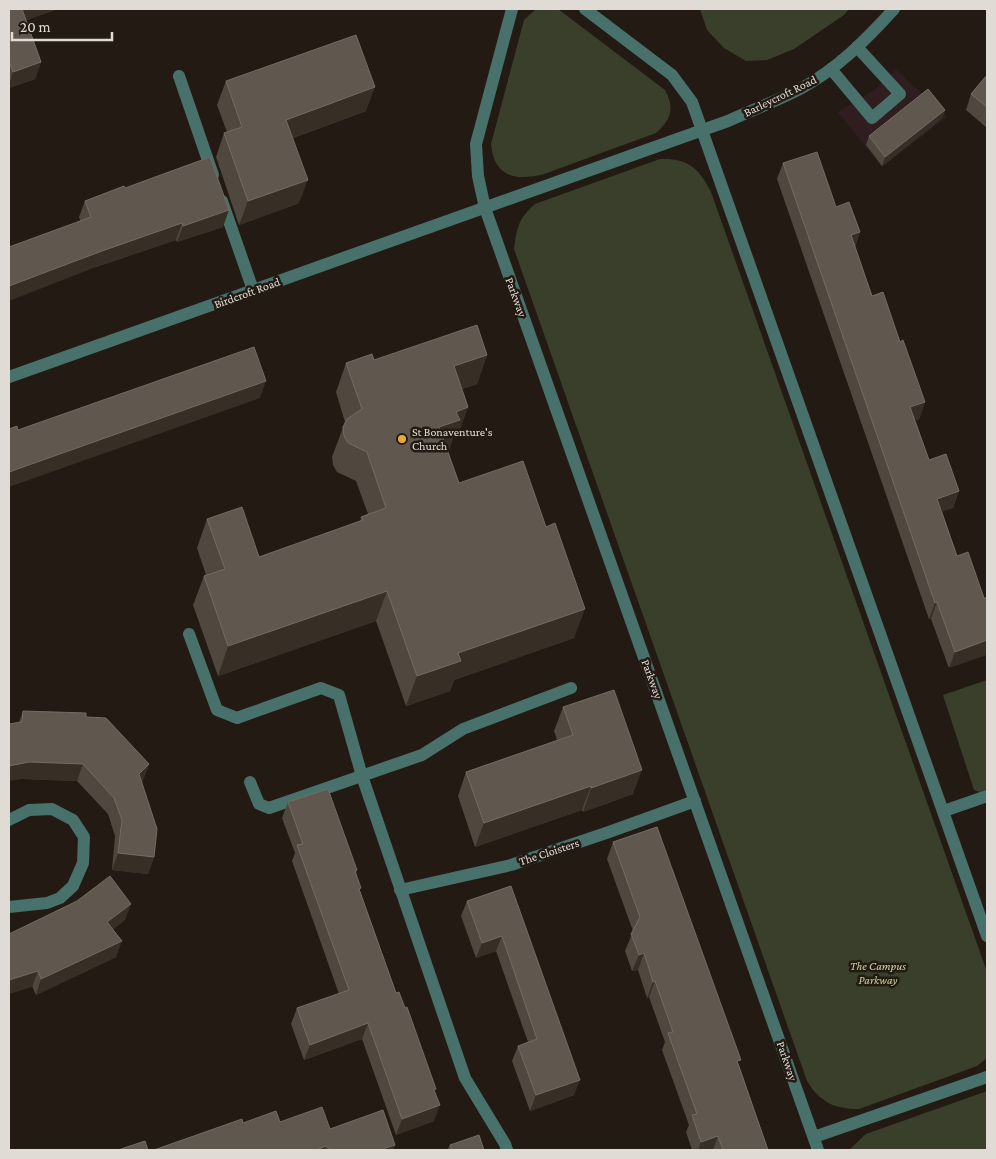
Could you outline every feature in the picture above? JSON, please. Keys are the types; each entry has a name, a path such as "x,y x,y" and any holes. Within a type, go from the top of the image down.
{"street":[{"name":"Parkway","path":"512,9 476,144 478,176 485,208 818,1150"},
{"path":"585,9 672,75 692,102 987,936"},
{"name":"Barleycroft Road","path":"702,130 799,90 831,69 857,47 894,9"},
{"path":"831,69 872,118 900,94 857,47"},
{"path":"179,76 253,290"},
{"path":"485,208 702,130"},
{"name":"Birdcroft Road","path":"9,377 485,208"},
{"path":"189,634 217,710 237,718 321,688 338,696 362,776 465,1078 507,1150"},
{"path":"250,782 259,804 270,808 422,755 463,729 571,688"},
{"path":"944,811 987,796"},
{"name":"The Cloisters","path":"400,890 511,865 695,801"},
{"path":"9,820 29,810 52,809 73,820 84,837 83,864 73,886 67,892 60,898 47,903 9,907"},
{"path":"814,1137 987,1077"}],"shaded area":[{"path":"896,70 947,117 882,167 838,112 873,91"}],"green space":[{"path":"536,9 558,9 665,90 671,108 668,118 661,128 656,133 544,174 516,177 502,170 493,155 491,144 524,20"},
{"path":"700,9 757,9 762,11 763,9 849,9 844,15 794,49 767,60 746,61 724,48 707,30"},
{"name":"The Campus Parkway","path":"660,159 678,160 692,166 702,177 711,192 987,972 987,1058 977,1066 859,1109 842,1108 829,1103 817,1094 807,1081 514,249 519,224 525,214 535,204"},
{"path":"987,680 987,789 980,792 974,790 943,695"},
{"path":"987,1091 987,1150 849,1150 866,1134"}],"building":[{"path":"9,9 22,9 41,62 13,72 9,61"},
{"path":"356,35 375,87 286,120 308,180 248,201 224,133 242,127 226,81"},
{"path":"987,75 987,107 971,94"},
{"path":"928,89 945,110 885,157 869,136"},
{"path":"817,152 836,207 849,202 860,232 851,235 872,296 883,292 900,342 903,340 925,402 910,407 929,460 946,454 959,491 937,499 957,556 968,552 984,598 987,598 987,640 955,652 937,602 935,603 783,163"},
{"path":"210,157 229,210 183,226 182,223 9,286 9,247 91,217 85,201"},
{"path":"477,325 487,355 454,366 468,407 456,412 460,420 439,427 459,483 523,461 546,527 555,523 585,609 458,653 461,661 417,676 387,591 228,646 204,576 225,569 207,519 242,507 259,557 363,520 361,517 386,508 367,452 348,443 344,436 343,427 347,419 362,409 346,363 372,354 374,360"},
{"path":"254,347 266,381 9,472 9,429 17,426 18,430"},
{"path":"614,690 642,770 484,823 466,772 573,735 563,707"},
{"path":"23,711 86,713 86,717 106,718 149,764 139,774 157,829 154,857 118,853 122,820 114,798 83,764 29,762 9,766 9,724 22,722"},
{"path":"328,789 357,870 355,871 361,888 359,889 396,993 399,992 405,1008 407,1007 440,1105 402,1119 368,1023 310,1045 297,1008 349,990 297,845 303,844 288,802"},
{"path":"657,827 741,1060 737,1061 768,1150 723,1150 718,1136 701,1142 692,1115 697,1114 668,1033 673,1032 655,981 653,982 644,953 639,955 631,934 640,917 613,842"},
{"path":"110,876 131,904 107,922 122,941 41,979 38,971 9,980 9,934 77,901"},
{"path":"511,886 580,1080 536,1095 518,1046 537,1039 502,936 482,943 467,901"},
{"path":"322,1107 330,1129 383,1110 395,1145 385,1148 385,1150 332,1150 326,1146 316,1150 154,1150 242,1119 243,1123 276,1111 280,1122"},
{"path":"479,1135 484,1150 452,1150 450,1145"},
{"path":"145,1141 148,1150 118,1150"}],"place":[{"name":"St Bonaventure's Church","path":"402,439"}]}
